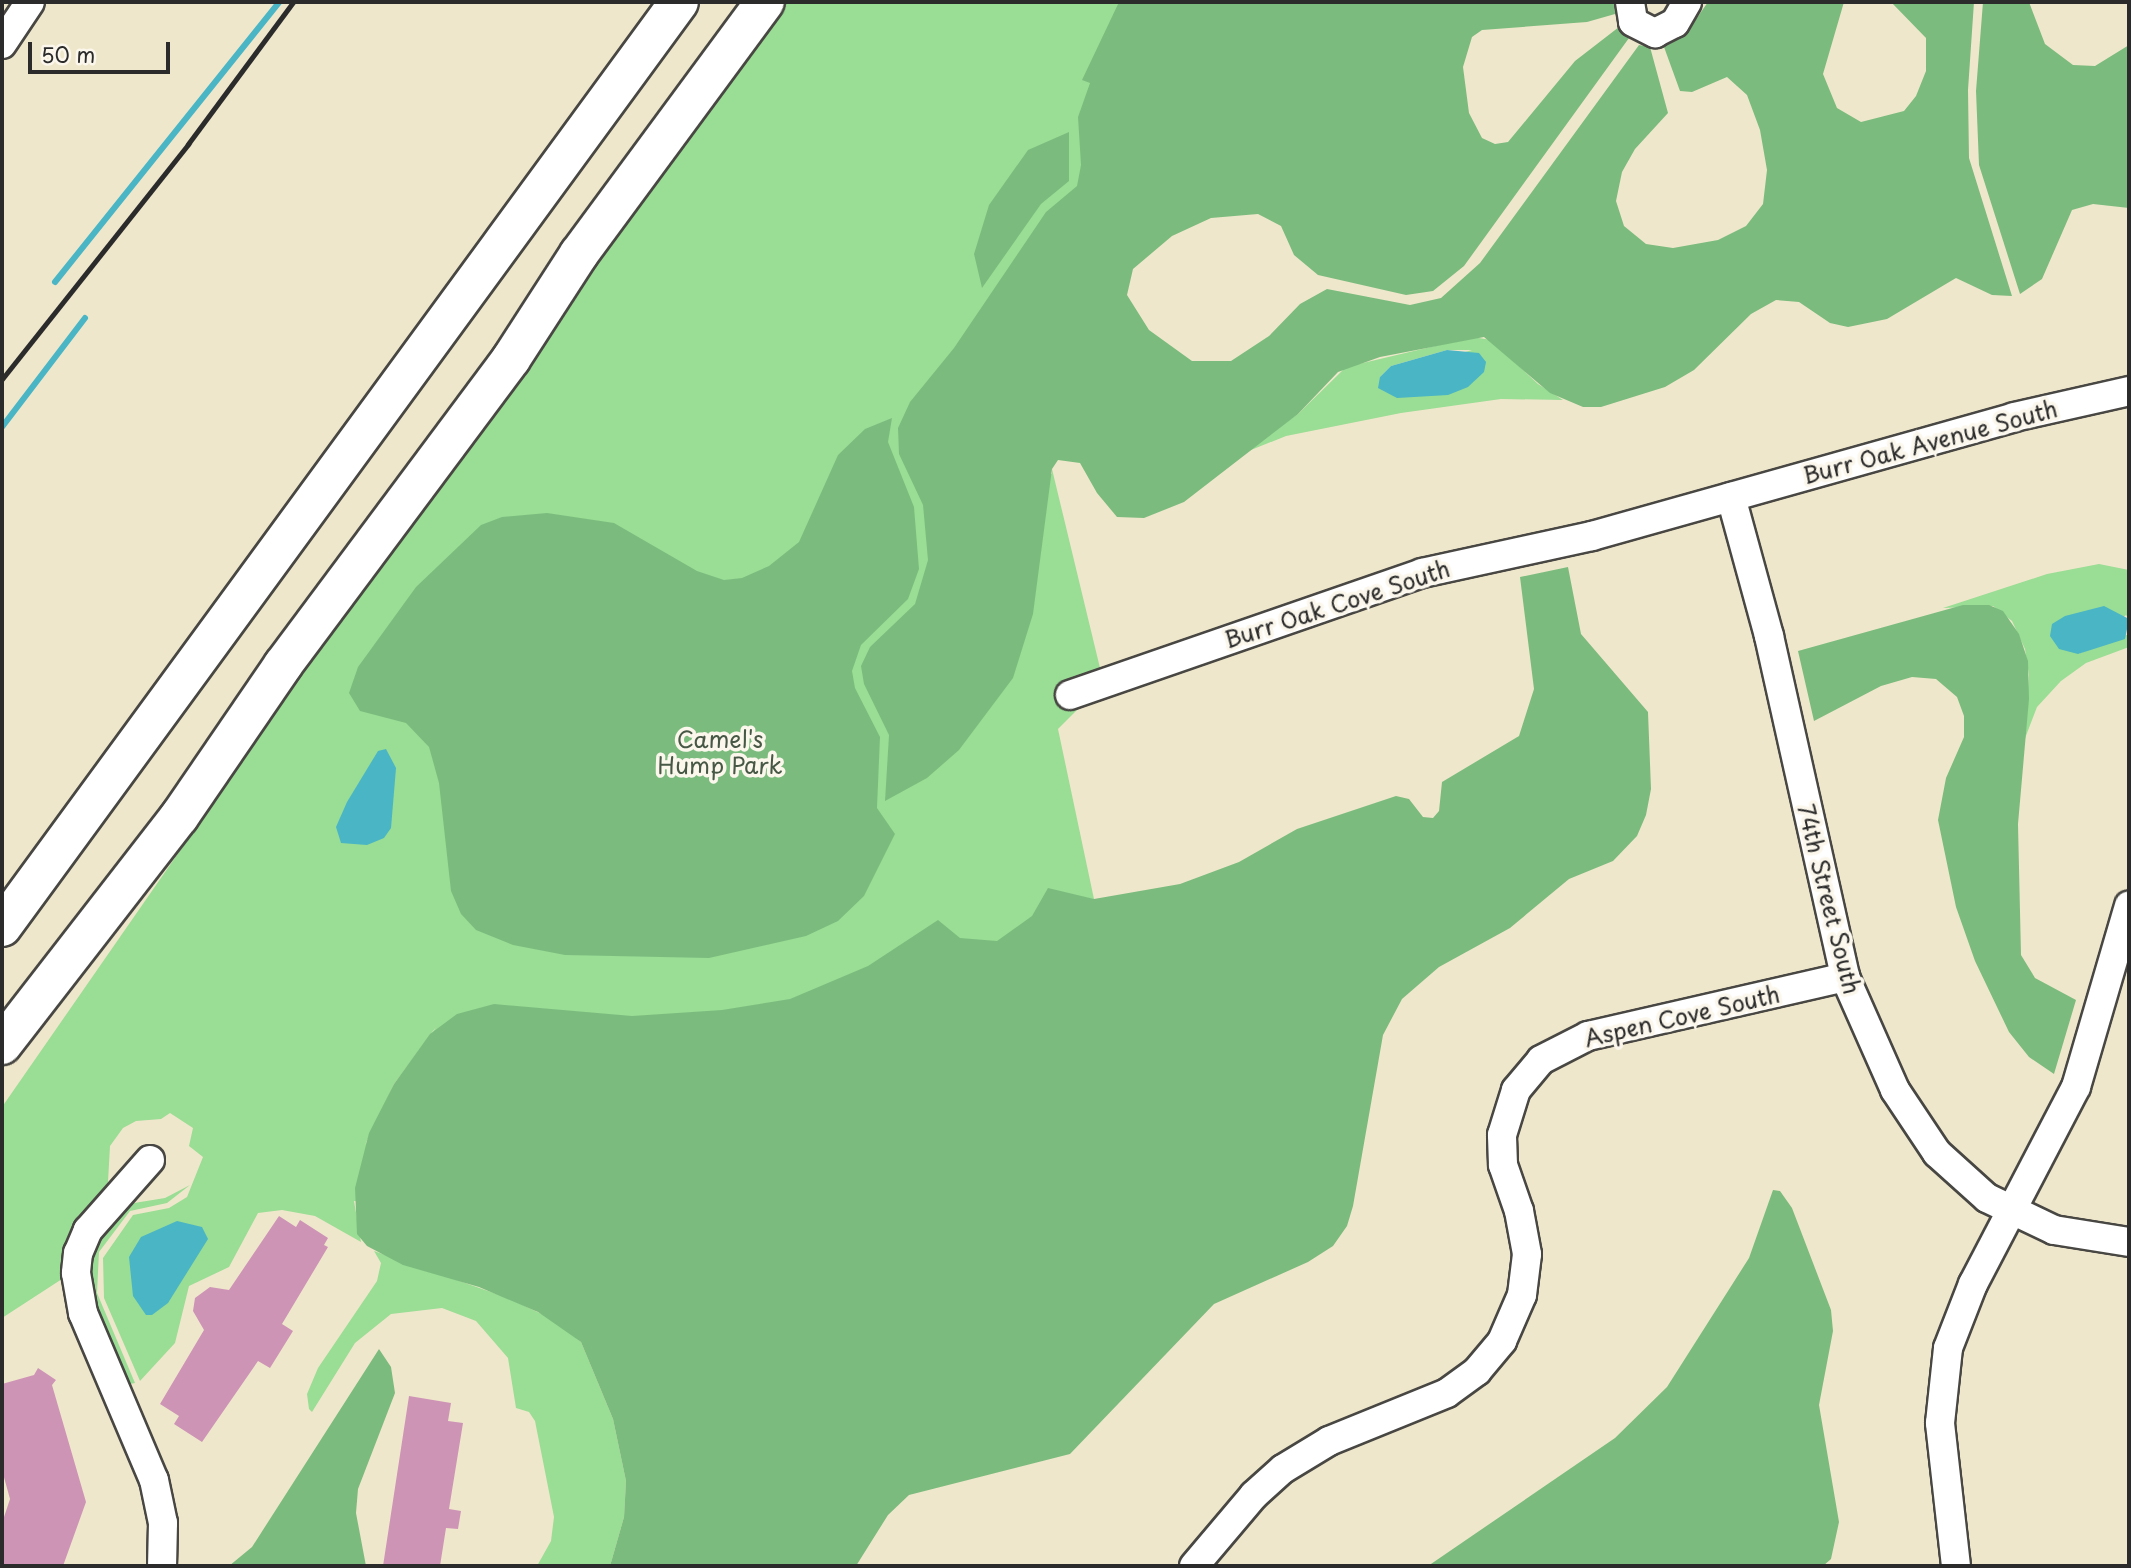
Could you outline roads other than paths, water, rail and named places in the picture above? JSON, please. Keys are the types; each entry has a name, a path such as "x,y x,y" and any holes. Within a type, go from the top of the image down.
{"highway":[{"path":"2,927 679,2"},
{"path":"2,1045 179,817 284,665 511,359 579,254 765,2"}],"street":[{"path":"2,44 30,2"},
{"path":"1630,2 1633,22 1651,33 1672,26 1687,2"},
{"name":"Burr Oak Avenue South","path":"1731,497 2014,417 2129,391"},
{"name":"Burr Oak Cove South","path":"1070,695 1390,582 1592,536 1731,497"},
{"name":"74th Street South","path":"1731,497 1769,636 1845,977 1885,1070 1923,1137 1970,1185 2011,1212 2069,1234 2129,1242"},
{"path":"1956,1566 1940,1433 1941,1382 1961,1309 2076,1087 2123,951 2129,906"},
{"name":"Aspen Cove South","path":"1194,1566 1254,1495 1283,1469 1322,1445 1447,1393 1498,1348 1517,1308 1527,1254 1519,1211 1503,1165 1502,1135 1516,1090 1541,1060 1588,1035 1845,977"},
{"path":"149,1160 88,1230 78,1253 76,1273 83,1313 154,1480 163,1523 162,1566"}],"water":[{"path":"1447,350 1479,353 1486,362 1484,372 1468,387 1448,395 1397,398 1378,388 1380,377 1391,366"},
{"path":"2104,606 2129,619 2125,639 2078,654 2059,649 2050,636 2052,624 2065,616"},
{"path":"386,749 396,768 391,828 384,838 367,845 341,843 336,827 347,802 378,751"},
{"path":"177,1221 202,1227 208,1239 168,1303 152,1315 146,1315 133,1296 129,1257 141,1237"}],"waterway":[{"path":"55,282 279,2"},
{"path":"2,427 85,318"}],"railway":[{"path":"2,379 188,144 293,2"}],"park label":[{"name":"Camel's Hump Park","path":"720,752"}]}
